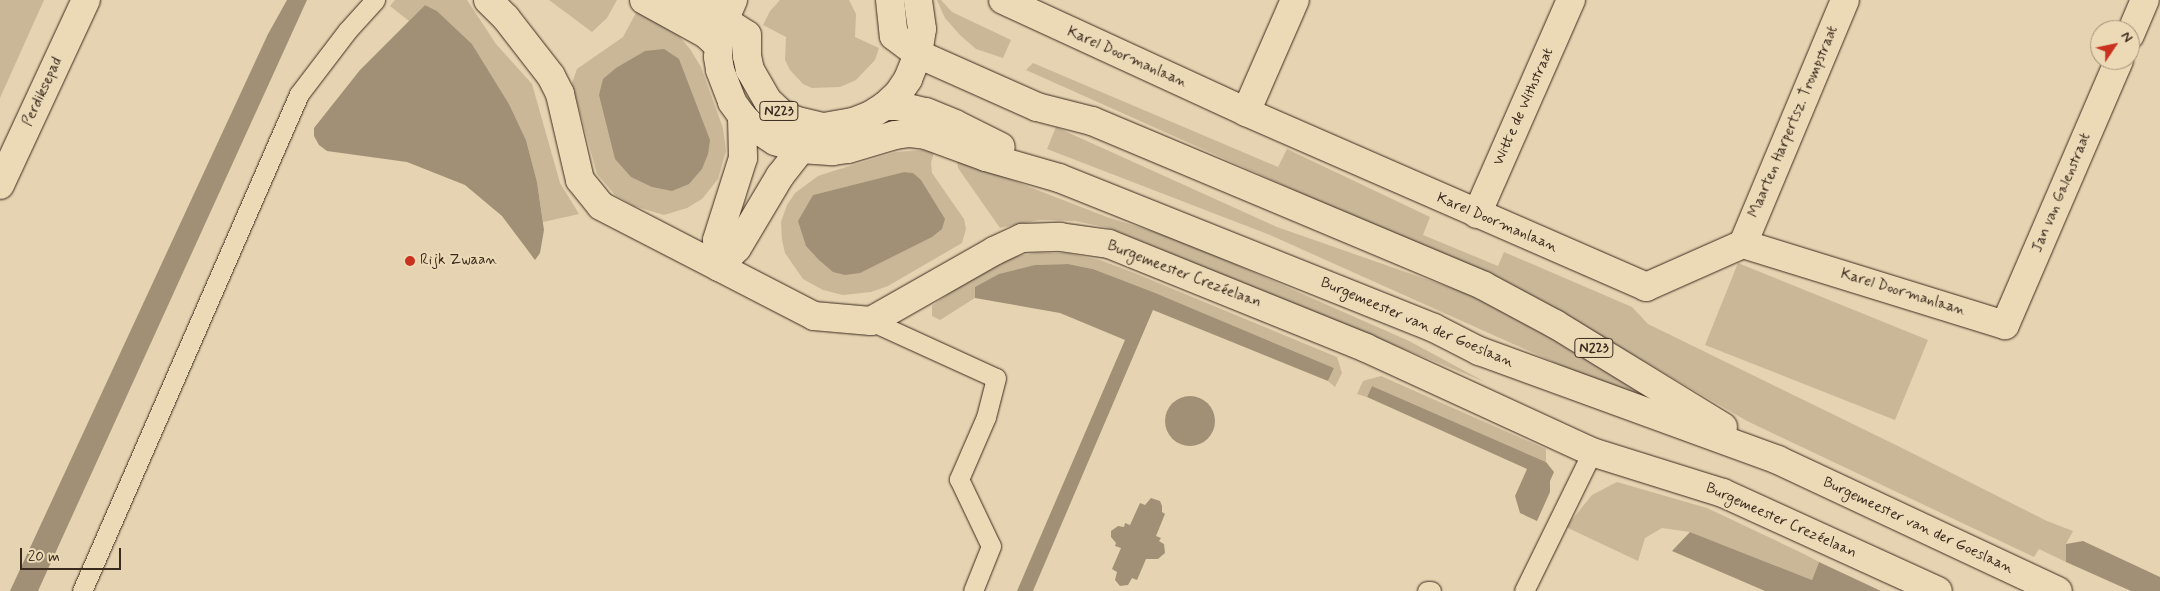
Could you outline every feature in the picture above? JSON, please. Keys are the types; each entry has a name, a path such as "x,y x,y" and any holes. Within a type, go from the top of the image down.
{"street":[{"name":"Perdiksepad","path":"0,184 86,0"},
{"path":"488,0 506,18 551,76 560,94 580,180 601,206 814,316 871,321"},
{"name":"N223","path":"644,0 706,34 725,22"},
{"name":"N223","path":"685,0 747,36 747,56 750,70 768,101 781,113 797,121 824,127 853,122 870,116 898,94 908,79 920,42 918,0"},
{"name":"N223","path":"890,0 894,36 920,42"},
{"name":"Karel Doormanlaan","path":"1003,0 1246,112 1646,287 1743,244 2005,325"},
{"path":"1246,112 1295,0"},
{"name":"Witte de Withstraat","path":"1477,214 1571,0"},
{"name":"Maarten Harpertsz. Trompstraat","path":"1743,244 1845,0"},
{"path":"2136,20 2145,0"},
{"name":"N223","path":"725,22 718,57 725,87 742,116 763,134 781,144 801,149 824,127"},
{"name":"Burgemeester van der Goeslaan","path":"920,42 931,39 1043,90 1092,121 1484,286 1555,324 1778,460"},
{"name":"Jan van Galenstraat","path":"2005,325 2115,70"},
{"name":"Burgemeester van der Goeslaan","path":"885,106 899,106 926,112 956,124 1059,178"},
{"path":"719,267 717,240 743,158 742,116"},
{"name":"Burgemeester van der Goeslaan","path":"801,149 840,150 910,133 926,135 986,157 1059,178 1434,328 1479,351 1778,460 2058,591"},
{"path":"719,267 737,248 780,176 801,149"},
{"name":"Burgemeester Crezéelaan","path":"871,321 994,251 1022,238 1060,237 1109,244 1366,348 1592,452 1723,493 1938,591"}],"lane":[{"path":"82,591 299,94 347,31 375,0"},
{"path":"871,321 996,378 986,417 959,479 991,546 973,591"},
{"path":"1524,591 1592,452"},
{"path":"1426,591 1431,591"}],"shaded area":[{"path":"0,0 44,0 0,98"},
{"path":"287,0 307,0 38,591 10,591 268,34"},
{"path":"395,0 467,0 496,44 532,84 560,183 579,214 543,222 537,182 526,140 509,104 472,44 437,11 425,5 409,21 390,6"},
{"path":"549,0 617,0 607,18 592,32"},
{"path":"780,0 849,0 856,14 855,37 879,48 875,60 856,80 840,87 812,88 803,84 790,70 785,60 786,37 763,25 770,11"},
{"path":"937,0 941,0 952,12 1011,40 1003,58 976,49 960,35 945,18"},
{"path":"425,5 437,11 472,44 509,104 526,140 537,182 544,230 540,253 535,260 502,216 465,185 407,162 327,151 319,145 314,136 314,128 360,70"},
{"path":"638,9 679,36 690,49 701,67 723,128 726,151 718,179 702,199 687,208 664,215 634,206 615,195 597,174 572,83 577,69 623,37"},
{"path":"664,49 679,59 710,140 708,154 702,169 689,184 672,191 652,187 631,177 615,159 599,95 603,79 616,68 645,51"},
{"path":"1033,63 1278,167 1287,149 1430,217 1423,235 1498,266 1504,252 1632,307 1648,324 2047,521 2073,531 2066,544 2066,562 2039,549 2034,557 1747,421 1609,341 1464,266 1026,70"},
{"path":"1056,127 1277,227 1480,298 1653,391 1645,403 1270,235 1047,149"},
{"path":"923,150 934,152 931,163 932,173 964,219 966,229 962,243 888,286 871,292 843,295 823,290 803,279 785,253 782,240 781,222 787,205 795,193 818,176 896,152","holes":["904,172 912,173 810,201 813,195"]},
{"path":"957,159 1107,217 1183,241 1409,341 1485,382 1109,228 1075,221 1039,220 1000,228 958,168"},
{"path":"904,172 913,173 921,180 945,219 942,229 932,237 860,273 845,275 833,272 806,246 798,221 813,195"},
{"path":"1036,253 1066,253 1100,260 1132,272 1337,357 1342,373 1335,387 1328,381 1334,368 1153,292 1093,269 1068,264 1035,265 975,287 975,298 940,320 932,316 932,306 977,273 1012,257"},
{"path":"1738,263 1928,340 1895,420 1705,345"},
{"path":"1068,264 1093,269 1153,292 1334,368 1328,381 1153,310 1033,591 1017,591 1125,340 1060,313 975,298 975,287 999,274 1035,265"},
{"path":"1381,376 1546,449 1546,462 1372,386 1367,397 1357,394 1363,381"},
{"path":"1372,386 1546,462 1554,472 1550,481 1550,492 1537,521 1520,513 1515,496 1527,469 1367,397"},
{"path":"1190,396 1199,398 1210,407 1215,421 1213,430 1204,441 1190,446 1181,444 1170,435 1165,421 1167,412 1176,401"},
{"path":"1617,482 1707,508 1804,554 1819,562 1812,580 1690,532 1662,528 1645,538 1638,561 1566,527 1592,495"},
{"path":"1151,498 1160,501 1162,512 1165,514 1156,536 1161,538 1159,541 1164,544 1165,553 1158,559 1146,559 1137,580 1132,578 1128,585 1120,586 1115,580 1117,572 1112,569 1121,548 1115,546 1116,543 1111,537 1111,531 1118,526 1124,527 1125,523 1130,525 1140,503 1145,505"},
{"path":"1690,532 1812,580 1819,562 1881,591 1765,591 1672,551"},
{"path":"2083,541 2160,577 2160,591 2131,591 2066,562 2066,544"}],"place":[{"name":"Rijk Zwaan","path":"410,261"}]}
